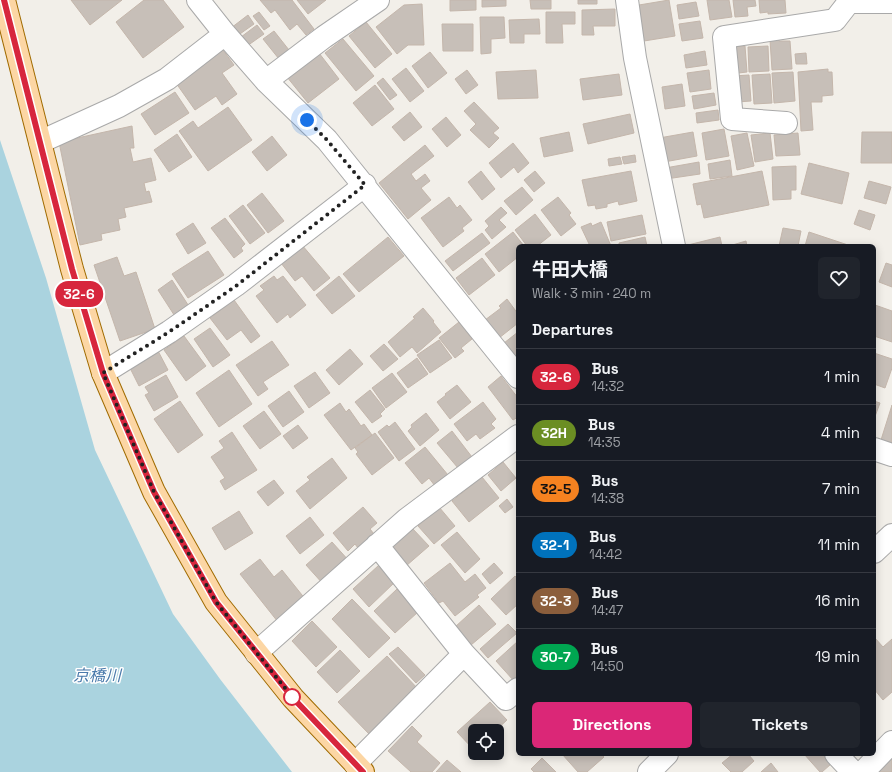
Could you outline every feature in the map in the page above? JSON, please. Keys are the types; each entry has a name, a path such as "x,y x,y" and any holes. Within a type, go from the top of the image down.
{"main road":[{"path":"4,0 72,269 103,373 154,492 216,602 293,698 359,768"}],"street":[{"path":"198,0 266,81 327,140 365,185 516,374"},
{"path":"266,81 324,37 378,0"},
{"path":"627,0 635,58 674,244"},
{"path":"786,123 732,120 724,37 835,20 849,2 892,2"},
{"path":"40,142 119,106 167,79 225,34"},
{"path":"103,373 169,332 236,286 365,185"},
{"path":"256,653 407,519 516,437"},
{"path":"876,450 892,455"},
{"path":"876,550 892,535"},
{"path":"377,545 464,654 506,699 516,691"},
{"path":"359,768 464,654"},
{"path":"863,772 892,742"},
{"path":"649,772 664,756"},
{"path":"838,756 852,772"}],"water":[{"name":"京橋川","path":"0,140 46,278 95,450 173,614 220,679 292,772 0,772"}],"building":[{"path":"71,0 122,0 90,25"},
{"path":"144,0 163,0 184,27 143,58 116,22"},
{"path":"260,0 292,0 314,29 306,35 297,24 290,30 275,10 271,13"},
{"path":"297,0 326,0 308,14"},
{"path":"450,0 476,0 476,10 450,11"},
{"path":"482,0 506,0 506,6 482,7"},
{"path":"530,0 551,0 551,9 531,9"},
{"path":"578,0 597,0 597,4 578,4"},
{"path":"669,0 675,36 644,41 639,5"},
{"path":"707,0 729,0 732,17 710,20"},
{"path":"733,0 755,0 756,6 747,7 748,16 735,17"},
{"path":"759,0 785,0 786,13 760,13"},
{"path":"696,2 699,16 679,19 677,5"},
{"path":"422,4 424,45 408,45 397,54 376,27 404,5"},
{"path":"615,9 615,26 593,26 594,35 582,35 582,10"},
{"path":"259,12 270,26 264,30 253,16"},
{"path":"546,12 575,12 575,24 562,24 563,43 546,43"},
{"path":"248,15 254,24 237,36 231,28"},
{"path":"480,17 504,17 505,38 491,39 491,53 481,54"},
{"path":"539,19 540,34 524,34 524,43 510,43 509,20"},
{"path":"700,21 703,38 682,41 679,24"},
{"path":"366,22 392,54 375,68 349,36"},
{"path":"442,24 473,24 473,51 443,51"},
{"path":"257,25 264,34 247,46 241,37"},
{"path":"274,31 289,50 279,59 263,39"},
{"path":"343,39 374,76 356,91 325,53"},
{"path":"779,39 779,41 790,41 792,69 772,70 770,40"},
{"path":"745,46 747,72 730,74 728,47"},
{"path":"768,46 769,71 749,72 748,47"},
{"path":"223,50 234,65 222,73 237,94 222,105 216,96 195,110 176,83"},
{"path":"705,51 707,65 686,68 684,55"},
{"path":"430,52 447,73 428,88 412,66"},
{"path":"319,53 339,79 308,103 287,77"},
{"path":"806,53 807,64 796,64 795,54"},
{"path":"406,68 424,91 410,102 392,79"},
{"path":"828,69 828,72 832,72 833,95 822,96 822,102 811,102 813,130 801,131 798,72"},
{"path":"467,70 478,85 466,94 455,79"},
{"path":"536,70 538,98 498,99 496,72"},
{"path":"709,70 711,89 690,92 687,73"},
{"path":"793,72 795,101 774,103 772,73"},
{"path":"619,74 622,95 583,100 580,79"},
{"path":"770,74 772,103 754,104 752,75"},
{"path":"749,75 751,101 737,102 733,76"},
{"path":"383,78 397,95 390,100 377,83"},
{"path":"682,84 685,106 665,109 662,87"},
{"path":"375,85 394,109 372,126 353,103"},
{"path":"175,92 189,113 155,135 141,114"},
{"path":"714,93 716,105 694,109 692,96"},
{"path":"474,102 499,128 493,133 499,138 489,148 470,130 476,124 464,111"},
{"path":"228,107 252,140 208,171 179,131 193,121 198,128"},
{"path":"718,110 719,120 697,123 696,113"},
{"path":"410,112 422,127 404,141 392,127"},
{"path":"630,114 634,133 588,144 583,124"},
{"path":"446,117 461,135 447,147 432,129"},
{"path":"132,126 134,148 130,148 133,162 151,158 156,180 144,183 146,192 149,191 152,202 124,208 126,217 118,219 120,230 101,234 102,240 80,245 59,142"},
{"path":"724,129 729,156 706,160 702,133"},
{"path":"569,132 573,151 544,157 540,138"},
{"path":"693,132 697,156 664,162 659,138"},
{"path":"862,132 892,132 892,163 861,163"},
{"path":"747,133 754,166 737,170 731,136"},
{"path":"770,133 773,159 755,162 751,135"},
{"path":"798,133 800,155 776,156 774,135"},
{"path":"177,134 192,157 169,172 154,150"},
{"path":"272,136 287,155 267,171 252,152"},
{"path":"513,143 529,163 518,173 514,167 501,178 489,163"},
{"path":"425,145 434,156 411,174 416,181 425,174 430,181 421,188 431,200 408,219 379,183"},
{"path":"635,155 636,162 624,164 622,157"},
{"path":"620,157 622,164 609,166 608,159"},
{"path":"730,160 732,176 710,179 708,164"},
{"path":"699,162 700,174 666,179 665,168"},
{"path":"809,163 849,173 842,204 801,194"},
{"path":"796,166 796,190 791,190 791,199 773,200 772,167"},
{"path":"481,171 495,189 482,200 468,182"},
{"path":"535,171 545,183 534,192 524,180"},
{"path":"631,171 637,201 619,205 618,201 607,204 607,207 596,209 595,205 588,206 582,180"},
{"path":"762,171 769,205 704,218 701,204 697,205 693,184"},
{"path":"869,181 891,187 886,204 864,198"},
{"path":"522,187 533,200 516,215 504,201"},
{"path":"262,193 284,221 268,233 247,205"},
{"path":"449,197 457,208 460,205 472,220 462,228 464,231 443,247 421,218"},
{"path":"558,197 571,213 569,215 576,224 561,236 541,210"},
{"path":"243,205 265,233 250,244 229,216"},
{"path":"501,207 507,213 499,220 506,227 492,239 485,230 489,226 485,221"},
{"path":"859,210 875,215 870,230 854,224"},
{"path":"535,214 551,235 540,244 526,244 515,230"},
{"path":"642,215 646,234 611,241 607,222"},
{"path":"225,218 245,244 241,248 243,251 234,258 211,228"},
{"path":"601,222 610,244 589,244 581,227 591,223 592,226"},
{"path":"193,223 206,243 188,254 176,234"},
{"path":"783,228 801,231 798,244 779,244"},
{"path":"513,232 522,244 516,244 516,259 499,272 485,254"},
{"path":"809,232 845,244 806,244"},
{"path":"482,233 490,243 453,271 445,261"},
{"path":"388,237 404,256 359,292 343,274"},
{"path":"645,237 647,244 619,244"},
{"path":"720,237 722,244 692,244"},
{"path":"746,241 747,244 736,244"},
{"path":"302,245 330,278 314,291 302,276 295,281 281,263"},
{"path":"208,251 224,275 188,298 172,274"},
{"path":"117,257 124,276 136,272 155,329 120,341 94,265"},
{"path":"482,258 495,275 469,295 456,278"},
{"path":"886,263 892,265 892,287 879,282"},
{"path":"274,276 277,280 283,276 306,305 290,318 288,314 277,323 256,296 264,290 260,286"},
{"path":"339,276 355,296 332,314 316,295"},
{"path":"172,280 192,311 178,321 158,290"},
{"path":"507,299 516,311 516,325 499,338 485,320 501,308 499,306"},
{"path":"234,300 260,336 251,343 241,330 227,340 210,318"},
{"path":"876,305 892,311 892,342 876,337"},
{"path":"423,308 441,332 417,353 412,347 400,357 388,342 415,318 413,317"},
{"path":"459,322 472,339 461,348 464,351 455,358 439,338"},
{"path":"210,328 230,355 213,367 194,339"},
{"path":"516,334 516,358 504,343"},
{"path":"184,336 206,366 186,381 164,350"},
{"path":"439,340 452,358 430,373 417,355"},
{"path":"272,341 289,365 263,382 268,389 258,396 236,365"},
{"path":"384,344 398,359 383,371 370,356"},
{"path":"157,349 168,370 139,386 128,364"},
{"path":"350,349 363,364 339,385 326,370"},
{"path":"876,354 892,359 892,368 885,388 876,385"},
{"path":"417,358 428,374 408,388 397,373"},
{"path":"229,370 252,404 219,427 196,393"},
{"path":"315,372 330,393 309,408 294,386"},
{"path":"392,373 407,392 386,408 372,388"},
{"path":"166,375 178,397 154,411 145,395 149,393 145,387"},
{"path":"501,376 516,395 516,418 513,420 488,387"},
{"path":"457,385 471,402 450,419 437,402"},
{"path":"370,390 385,409 380,414 382,416 372,423 355,402"},
{"path":"289,391 304,412 283,427 268,406"},
{"path":"180,401 203,435 178,453 154,419"},
{"path":"483,402 496,419 491,424 495,428 480,439 476,434 467,441 454,424"},
{"path":"876,402 880,403 876,414"},
{"path":"340,403 346,412 349,409 361,426 364,424 372,435 351,450 324,415"},
{"path":"892,405 892,443 881,440"},
{"path":"264,411 281,434 260,449 243,426"},
{"path":"426,413 439,430 420,446 408,431 412,427 411,425"},
{"path":"395,422 415,449 399,461 378,432 387,425 389,427"},
{"path":"298,425 308,438 293,449 283,436"},
{"path":"452,431 472,457 458,468 437,443"},
{"path":"232,432 257,470 225,490 220,481 225,478 211,457 224,448 219,441"},
{"path":"375,433 394,458 372,475 356,454 358,452 355,448"},
{"path":"425,447 448,475 435,486 429,478 422,484 405,463"},
{"path":"332,458 347,478 310,509 296,491 310,480 307,477"},
{"path":"503,462 516,478 501,491 488,475"},
{"path":"482,477 499,498 469,522 452,501"},
{"path":"274,480 284,493 268,506 257,492"},
{"path":"507,499 513,507 505,513 499,506"},
{"path":"363,507 377,523 370,529 374,534 358,548 355,544 348,551 333,533"},
{"path":"439,507 455,526 434,544 418,526"},
{"path":"239,511 253,533 225,550 212,528"},
{"path":"310,517 324,535 300,554 286,536"},
{"path":"412,528 429,546 406,566 390,547"},
{"path":"457,532 480,559 465,573 441,545"},
{"path":"332,542 350,562 324,585 306,565"},
{"path":"260,559 274,577 282,570 306,600 278,622 240,574"},
{"path":"450,563 465,582 475,574 486,588 477,595 479,597 455,616 443,601 439,603 424,583"},
{"path":"494,563 503,573 490,584 482,574"},
{"path":"379,565 395,582 369,607 353,589"},
{"path":"515,576 516,577 516,606 506,615 491,599"},
{"path":"397,589 418,612 395,633 374,611"},
{"path":"352,599 390,638 369,658 332,619"},
{"path":"479,605 496,624 471,645 455,627"},
{"path":"312,621 337,647 316,667 292,641"},
{"path":"508,624 516,632 516,634 488,658 480,649"},
{"path":"876,639 883,647 892,639 892,692 883,700 876,691"},
{"path":"516,643 516,679 514,681 496,661"},
{"path":"398,647 425,675 416,683 389,654"},
{"path":"340,650 360,671 337,693 317,672"},
{"path":"387,656 419,690 370,735 338,702"},
{"path":"490,702 507,720 503,724 468,724 468,744 457,732"},
{"path":"412,726 422,736 417,742 440,763 432,772 411,772 388,751"},
{"path":"892,755 892,772 875,772"},
{"path":"564,756 604,757 587,772 578,772"},
{"path":"731,756 750,756 754,761 742,772 731,772 722,763"},
{"path":"806,756 824,756 831,764 820,772"},
{"path":"542,758 556,772 534,772 531,769"},
{"path":"447,760 461,772 436,772"},
{"path":"771,763 778,772 761,772"}],"bus line":[{"name":"32-6","path":"4,0 72,269 103,373 154,492 216,602 293,698 363,772"}],"route":[{"path":"292,697 293,698 216,602 154,492 103,373 169,332 236,286 365,185 327,140 307,120"}]}
